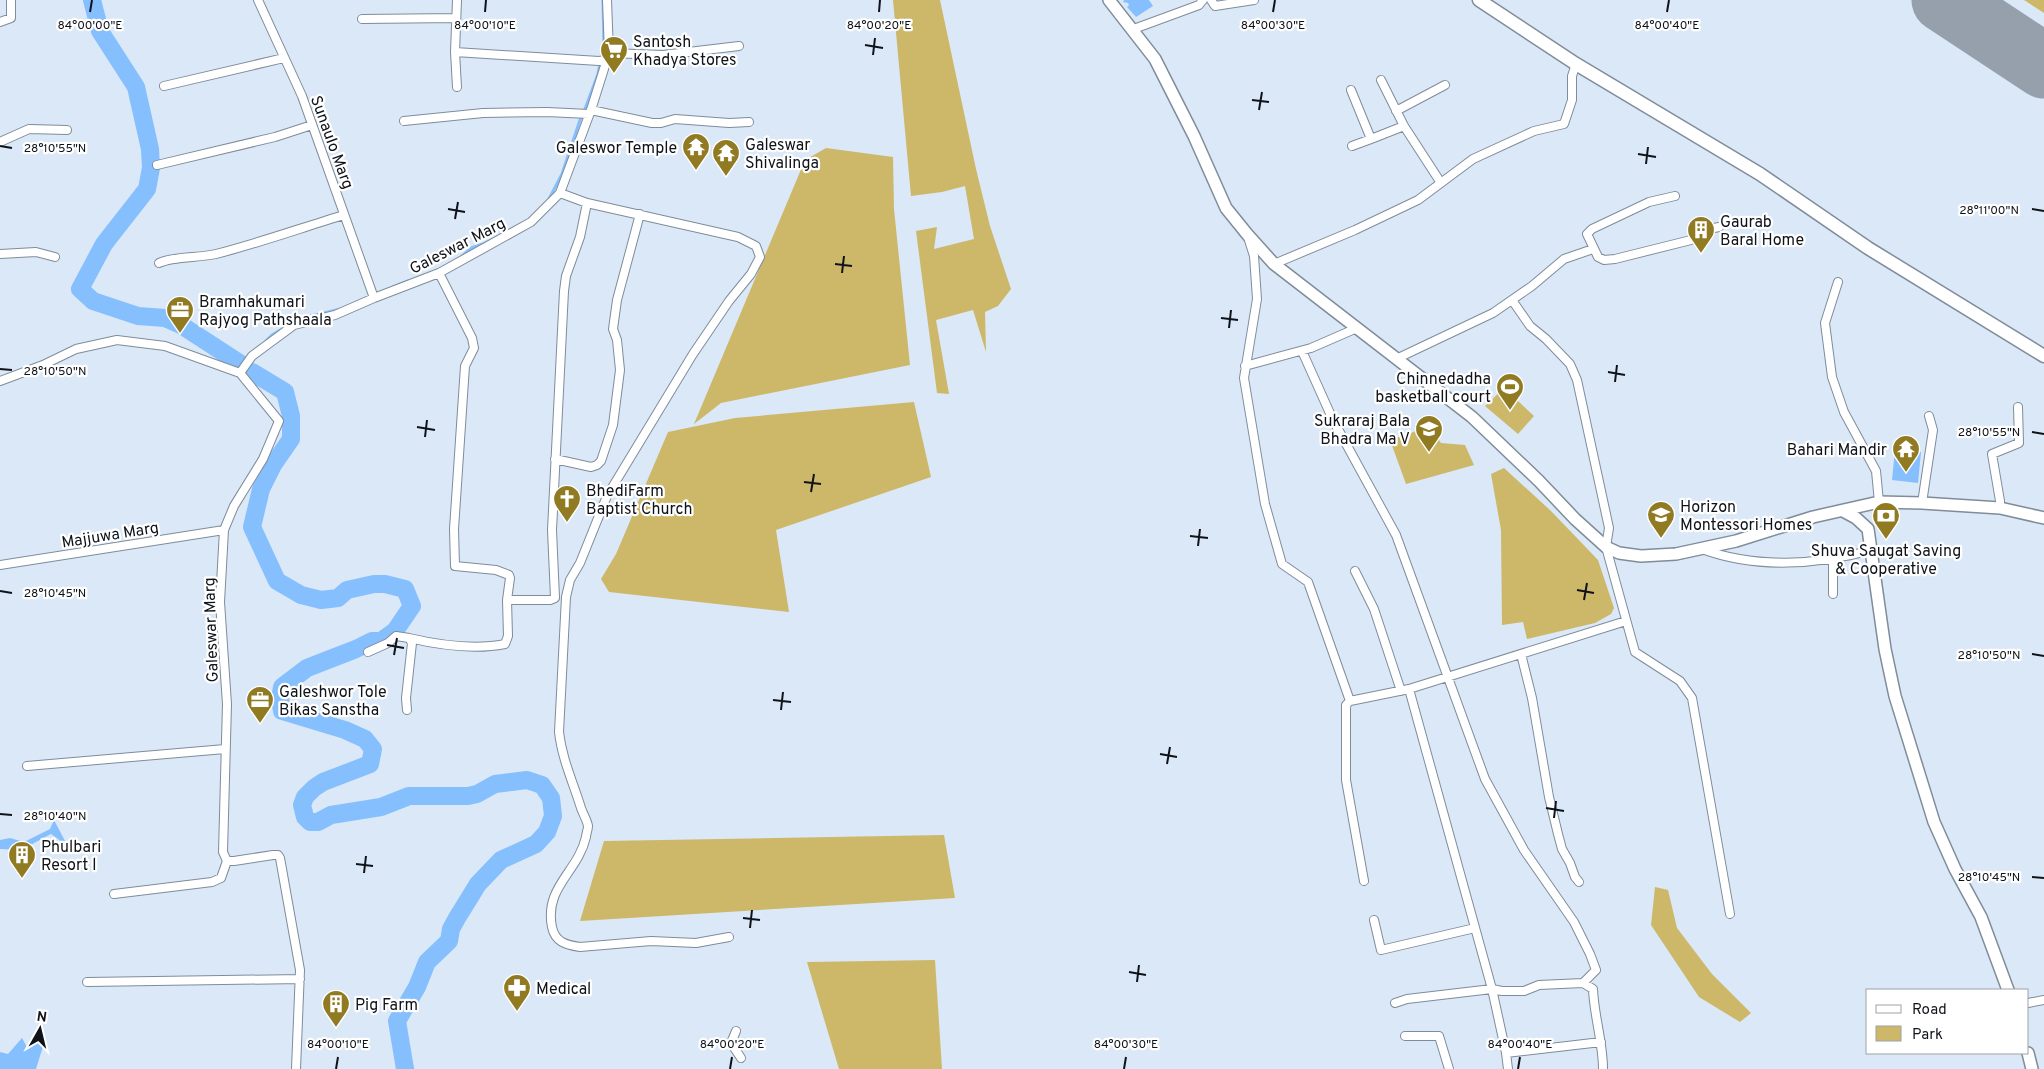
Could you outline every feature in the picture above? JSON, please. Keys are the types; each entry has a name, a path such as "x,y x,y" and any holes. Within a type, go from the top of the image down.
{"main road":[{"path":"1479,0 1576,64 1760,174 1868,248 2044,356"}],"street":[{"path":"0,22 11,18 11,0"},
{"name":"Sunaulo Marg","path":"258,0 302,96 374,298"},
{"path":"457,0 455,52 457,86"},
{"name":"Galeswar Marg","path":"228,860 223,852 227,704 220,602 224,530 234,506 264,459 279,421 240,373 252,356 294,325 335,315 439,273 531,222 560,193 608,57 607,0"},
{"path":"1109,0 1155,59 1194,136 1226,208 1274,264 1472,417 1606,547 1619,553 1641,556 1676,554 1736,541 1813,517 1880,502 2000,508 2044,518"},
{"path":"1131,30 1198,5 1203,0"},
{"path":"1211,0 1215,6 1254,0"},
{"path":"362,19 456,18"},
{"path":"455,52 599,62 608,57 663,55 740,46"},
{"path":"164,86 284,58"},
{"path":"1274,264 1355,230 1418,200 1473,160 1534,131 1564,124 1572,100 1572,76 1576,64"},
{"path":"1381,80 1404,126 1441,183"},
{"path":"1396,111 1445,85"},
{"path":"1351,90 1371,138"},
{"path":"404,122 483,112 590,112 652,123 661,123 675,119 729,124 749,122"},
{"path":"157,165 275,137 312,125"},
{"path":"1352,146 1404,126"},
{"path":"0,142 29,129 67,130"},
{"path":"560,193 587,203 738,237 756,246 760,257 751,274 694,354 607,496 580,563 570,580 566,597 559,732 561,751 588,827 583,848 574,865 565,874 554,896 550,916 552,931 559,942 580,948 652,941 696,943 729,937"},
{"path":"1675,196 1649,202 1592,228 1587,234 1598,257 1604,260 1615,259 1691,240 1709,229 1719,227"},
{"path":"507,600 550,600 555,598 552,530 564,291 566,276 580,237 587,203"},
{"path":"555,459 591,467 601,461 613,425 620,370 617,340 613,329 617,300 640,214"},
{"path":"159,263 166,259 216,254 344,215"},
{"path":"1247,234 1254,256 1257,299 1244,378 1265,504 1282,564 1308,582 1350,701"},
{"path":"1396,359 1493,313 1564,259 1593,248"},
{"path":"0,254 36,252 55,257"},
{"path":"368,652 388,643 396,636 462,645 496,645 505,644 508,636 507,600 509,575 496,570 455,566 458,461 465,366 474,348 472,338 439,273"},
{"path":"1838,282 1825,323 1832,377 1844,412 1876,471 1880,502"},
{"path":"1512,300 1530,326 1546,339 1570,364 1577,380 1609,528 1606,547 1635,652 1680,680 1692,698 1730,914"},
{"path":"1246,366 1302,351 1357,328"},
{"path":"0,381 43,365 76,349 117,340 165,346 240,373"},
{"path":"1302,351 1333,420 1396,535 1485,779 1524,850 1574,922 1590,954 1596,970 1583,983"},
{"path":"2000,508 1992,454 2019,443 2018,408"},
{"path":"1922,503 1933,430 1929,416"},
{"path":"1842,511 1856,518 1868,529 1885,648 1895,696 1934,822 1955,869 1981,917 2008,989"},
{"name":"Majjuwa Marg","path":"0,565 224,530"},
{"path":"1700,549 1720,556 1766,562 1810,562 1872,550"},
{"path":"1833,558 1834,594"},
{"path":"1355,571 1374,609 1405,690 1492,989 1508,1069"},
{"path":"1364,881 1346,780 1345,717 1346,705 1350,701 1405,690 1626,621"},
{"path":"407,710 406,698 412,643 409,638"},
{"path":"1521,654 1532,698 1549,797 1558,834 1562,848 1579,882"},
{"path":"27,766 225,749"},
{"path":"114,894 212,882 221,878 228,860 234,862 278,855 300,979 296,1069"},
{"path":"1374,920 1382,950 1475,928"},
{"path":"86,982 300,979"},
{"path":"1395,1004 1407,999 1492,989 1524,991 1539,985 1583,983 1594,989 1594,1005 1602,1069"},
{"path":"2029,1003 2044,1000"},
{"path":"736,1031 731,1043 741,1058"},
{"path":"1405,1036 1439,1036 1450,1069"},
{"path":"1506,1053 1600,1042"},
{"path":"2028,1054 2032,1069"}],"green space":[{"path":"893,0 940,0 990,226 1011,289 998,306 985,312 986,352 973,310 936,320 949,394 937,393 916,231 937,227 934,249 974,239 965,186 942,192 911,196"},
{"path":"2024,0 2044,0 2044,13"},
{"path":"826,148 893,157 894,209 910,365 721,403 694,424 805,160"},
{"name":"Chinnedadha basketball court","path":"1504,388 1534,416 1518,434 1485,406"},
{"path":"914,402 931,477 776,530 789,612 609,592 601,579 616,554 668,432 735,418"},
{"path":"1434,425 1434,433 1441,443 1465,445 1474,465 1406,484 1390,440"},
{"path":"1504,468 1551,511 1598,560 1614,608 1611,614 1595,623 1527,639 1523,622 1502,625 1501,530 1491,474"},
{"path":"944,835 955,898 580,921 604,841"},
{"path":"1655,887 1668,890 1677,928 1712,974 1751,1013 1740,1022 1699,997 1651,925"},
{"path":"935,960 942,1069 839,1069 807,962"}],"water":[{"path":"1124,0 1149,0 1153,6 1136,17 1127,7 1128,3 1123,2"},
{"path":"1895,450 1921,452 1918,483 1892,480"},
{"path":"54,820 65,841 82,847 79,854 51,834 21,850 0,849 0,840 10,838 24,842 50,829"},
{"path":"39,1037 44,1043 36,1069 0,1069 0,1052 8,1054 22,1038 28,1049"}],"waterway":[{"path":"92,0 100,31 136,87 150,149 151,168 147,189 104,244 80,289 93,301 138,316 165,318 181,325 241,364"},
{"path":"602,57 604,47 603,0"},
{"path":"585,109 598,74 600,63"},
{"path":"548,201 562,174 582,114"},
{"path":"461,257 471,248 514,228"},
{"path":"393,287 408,281"},
{"path":"295,322 302,318 341,309"},
{"path":"266,341 289,325"},
{"path":"252,372 285,392 291,416 291,439 273,465 261,489 252,527 277,581 301,595 321,600 338,598 347,590 374,584 385,584 405,589 412,606 395,631 381,641 372,641 307,668 282,687 280,699 282,711 345,730 365,739 373,749 370,764 323,782 314,788 305,797 302,805 305,817 310,822 318,822 331,815 381,807 409,796 468,796 477,794 495,784 527,780 542,785 551,798 553,816 547,832 536,844 501,860 478,884 451,929 449,941 427,962 417,987 397,1021 405,1069"}],"runway":[{"path":"1944,0 2044,66"}],"place":[{"name":"Santosh Khadya Stores","path":"614,74"},
{"name":"Galeswor Temple","path":"696,171"},
{"name":"Galeswar Shivalinga","path":"726,177"},
{"name":"Gaurab Baral Home","path":"1701,254"},
{"name":"Bramhakumari Rajyog Pathshaala","path":"180,334"},
{"name":"Chinnedadha basketball court","path":"1510,411"},
{"name":"Sukraraj Bala Bhadra Ma V","path":"1429,453"},
{"name":"Bahari Mandir","path":"1906,473"},
{"name":"BhediFarm Baptist Church","path":"567,523"},
{"name":"Horizon Montessori Homes","path":"1661,539"},
{"name":"Shuva Saugat Saving & Cooperative","path":"1886,540"},
{"name":"Galeshwor Tole Bikas Sanstha","path":"260,724"},
{"name":"Phulbari Resort l","path":"22,879"},
{"name":"Medical","path":"517,1012"},
{"name":"Pig Farm","path":"336,1028"}]}
